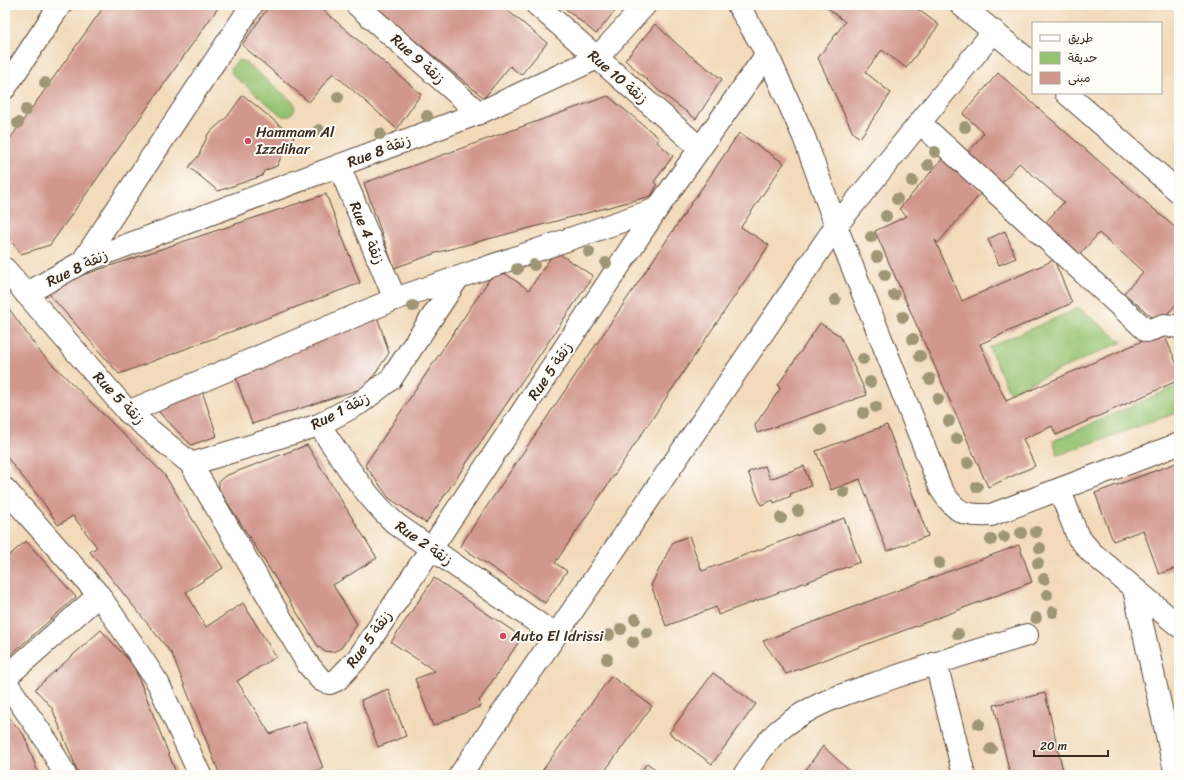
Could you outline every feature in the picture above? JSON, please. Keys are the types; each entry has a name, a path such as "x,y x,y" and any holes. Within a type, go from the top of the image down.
{"street":[{"path":"5,88 60,5"},
{"path":"82,262 252,5"},
{"name":"Rue 9 زنقة","path":"357,5 479,113"},
{"name":"Rue 10 زنقة","path":"537,5 700,148"},
{"name":"Rue 8 زنقة","path":"26,294 82,262 479,113 597,58 645,5"},
{"path":"738,5 767,54 804,137 836,226 941,489 950,504 960,512 972,516 991,515 1060,491 1179,444"},
{"path":"962,5 1032,63"},
{"path":"460,775 836,226 994,31"},
{"name":"Rue 5 زنقة","path":"5,269 128,412 191,464 307,663 321,680 326,683 337,680 359,657 657,209 767,54"},
{"path":"1067,94 1179,192"},
{"path":"920,123 1147,331 1164,325 1179,327"},
{"name":"Rue 4 زنقة","path":"339,166 395,300"},
{"path":"128,412 395,300 657,209"},
{"name":"Rue 1 زنقة","path":"191,464 319,425 360,403 391,379 458,278"},
{"name":"Rue 2 زنقة","path":"319,425 356,479 379,508 396,524 555,635"},
{"path":"5,489 99,595 158,683 200,775"},
{"path":"1060,491 1078,537 1092,553 1179,626"},
{"path":"1134,589 1175,756 1176,775"},
{"path":"5,678 99,595"},
{"path":"744,775 761,750 776,732 795,718 823,701 936,663 1027,635"},
{"path":"936,663 964,775"},
{"path":"5,681 48,743 65,775"}],"green space":[{"path":"238,60 244,61 294,103 295,110 289,116 282,116 232,74 231,68"},
{"path":"1079,308 1122,342 1009,392 989,347"},
{"path":"1179,385 1179,412 1058,455 1053,441"}],"building":[{"path":"105,5 220,5 50,245 21,254 5,233 5,146"},
{"path":"270,5 317,5 421,94 397,129 333,73 309,102 242,45"},
{"path":"372,5 501,5 547,43 521,75 510,66 484,98"},
{"path":"561,5 620,5 596,34"},
{"path":"824,5 912,5 939,25 906,68 882,50 865,72 891,93 860,138 853,133 818,58 845,22"},
{"path":"655,24 687,53 722,79 696,119 659,91 625,60"},
{"path":"998,73 1179,231 1179,303 1178,302 1159,323 1124,293 1143,272 1121,252 1099,233 1080,254 1045,223 1064,202 1019,163 1000,185 966,155 984,133 963,114"},
{"name":"Hammam Al Izzdihar","path":"243,95 294,137 284,150 277,166 264,171 262,176 218,191 189,167 199,155 208,134 227,117"},
{"path":"608,96 659,138 657,142 673,156 654,182 657,185 651,196 439,252 394,268 364,183"},
{"path":"739,133 784,163 741,227 769,245 555,563 567,571 545,603 460,546"},
{"path":"943,158 982,192 938,243 935,240 962,301 1054,260 1072,303 980,344 1006,401 1163,332 1179,369 1179,380 1119,407 1056,435 1052,426 1023,439 1035,466 988,487 875,231 907,216 899,209"},
{"path":"326,194 360,283 119,374 44,288"},
{"path":"1005,231 1016,258 999,265 988,239"},
{"path":"555,251 593,276 426,523 389,498 365,465 497,268 529,290"},
{"path":"5,303 40,352 164,474 223,568 186,592 206,627 243,603 276,657 237,681 270,734 305,721 323,768 304,775 220,775 172,654 90,552 97,547 73,516 58,525 43,502 5,455"},
{"path":"377,316 389,353 366,387 252,424 234,372"},
{"path":"820,323 840,336 867,395 757,433 755,425 780,389 778,385"},
{"path":"200,385 217,436 191,445 151,404"},
{"path":"887,425 928,536 887,551 860,479 831,490 816,451"},
{"path":"307,445 377,558 333,585 357,624 341,648 333,652 324,651 318,646 219,489 219,481 225,476"},
{"path":"1179,462 1179,567 1159,574 1143,530 1113,541 1095,493"},
{"path":"765,466 770,479 804,466 811,486 790,494 791,496 774,503 773,500 761,505 748,472"},
{"path":"844,518 860,562 718,615 716,607 666,626 651,585 673,542 689,536 702,571"},
{"path":"26,541 76,597 7,658 5,656 5,559"},
{"path":"1019,545 1032,582 927,622 786,674 763,641"},
{"path":"434,578 522,637 479,701 481,706 433,726 415,679 435,671 391,642"},
{"path":"101,630 134,666 177,775 79,775 52,708 35,689"},
{"path":"713,673 756,704 712,764 669,733"},
{"path":"611,676 652,706 602,775 539,775"},
{"path":"388,689 406,736 378,747 361,700"},
{"path":"1045,693 1064,775 1010,775 994,705"},
{"path":"5,713 24,735 39,775 5,775"},
{"path":"823,746 854,775 802,775"},
{"path":"647,763 663,775 639,775"}],"place":[{"name":"Hammam Al Izzdihar","path":"248,141"},
{"name":"Auto El Idrissi","path":"503,636"}]}
